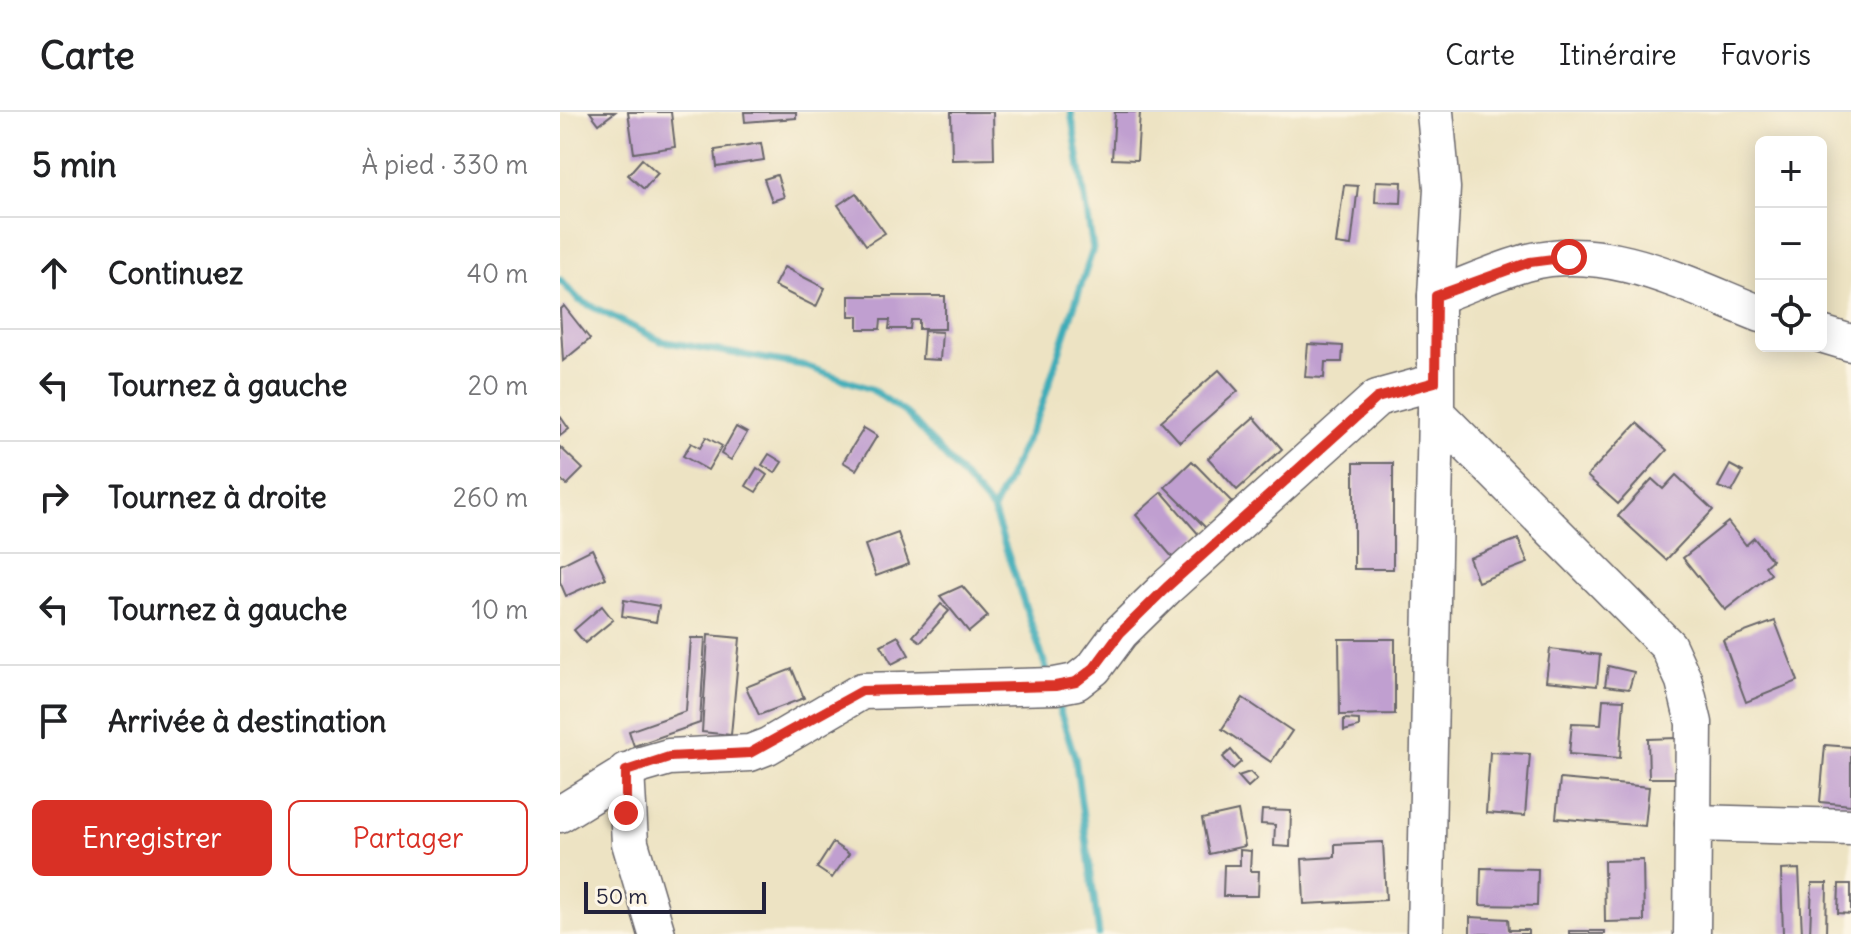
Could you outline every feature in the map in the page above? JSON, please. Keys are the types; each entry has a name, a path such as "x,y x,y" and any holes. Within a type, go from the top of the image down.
{"street":[{"path":"1425,934 1436,296 1442,188 1435,112"},
{"path":"1436,296 1530,262 1569,257 1625,262 1755,312"},
{"path":"1827,336 1851,343"},
{"path":"560,814 626,771 669,757 750,753 862,691 1055,686 1076,682 1094,668 1120,633 1167,587 1377,398 1436,398 1668,646 1684,681 1694,723 1692,934"},
{"path":"626,771 630,843 657,934"},
{"path":"1693,823 1851,827"}],"building":[{"path":"590,112 615,112 599,124"},
{"path":"628,112 671,112 675,147 634,153"},
{"path":"744,112 796,112 796,118 745,122"},
{"path":"951,112 993,112 994,159 952,160"},
{"path":"1115,112 1140,112 1137,160 1112,159"},
{"path":"761,143 764,160 717,167 715,150"},
{"path":"642,159 658,173 644,189 628,175"},
{"path":"777,175 784,197 772,201 764,179"},
{"path":"1376,181 1402,182 1401,203 1375,202"},
{"path":"1344,185 1358,186 1351,246 1336,244"},
{"path":"856,193 885,233 866,245 838,205"},
{"path":"784,267 825,288 816,307 774,286"},
{"path":"849,296 945,296 945,329 919,329 919,320 911,320 910,329 889,329 890,320 881,320 880,329 858,329 858,316 849,316"},
{"path":"564,306 590,339 563,361 560,310"},
{"path":"924,331 942,332 940,360 922,359"},
{"path":"1308,344 1343,346 1342,362 1325,362 1324,378 1305,377"},
{"path":"1219,370 1238,391 1180,442 1161,421"},
{"path":"560,416 569,429 560,436"},
{"path":"1254,417 1282,449 1237,490 1208,458"},
{"path":"1637,423 1667,450 1618,504 1587,476"},
{"path":"736,427 747,433 731,460 721,454"},
{"path":"864,428 877,436 856,470 843,462"},
{"path":"706,437 722,446 708,470 683,456 691,443 700,448"},
{"path":"560,447 583,469 567,485 560,479"},
{"path":"769,454 782,462 775,473 762,465"},
{"path":"1192,461 1232,502 1206,528 1165,487"},
{"path":"1354,463 1393,463 1393,569 1354,569"},
{"path":"1730,465 1743,472 1732,492 1718,487"},
{"path":"757,468 767,475 756,492 746,486"},
{"path":"1676,475 1713,510 1666,560 1618,516 1652,479 1663,489"},
{"path":"1162,492 1200,536 1174,559 1136,515"},
{"path":"1728,522 1746,545 1754,538 1772,560 1765,566 1771,574 1725,610 1683,558"},
{"path":"898,533 909,564 876,576 865,545"},
{"path":"1518,539 1528,563 1478,582 1469,558"},
{"path":"592,549 606,578 566,596 560,582 560,565"},
{"path":"962,586 988,616 969,632 940,596"},
{"path":"624,600 659,606 656,622 622,616"},
{"path":"941,604 949,611 921,642 913,636"},
{"path":"602,606 613,620 585,643 574,630"},
{"path":"1775,621 1798,681 1746,702 1723,640"},
{"path":"708,635 740,638 731,735 702,732"},
{"path":"898,636 909,655 892,664 881,645"},
{"path":"691,638 705,638 700,723 634,746 629,731 686,711"},
{"path":"1339,639 1395,639 1395,714 1340,715"},
{"path":"1550,649 1600,655 1597,686 1546,681"},
{"path":"1608,666 1634,672 1629,689 1605,686"},
{"path":"792,669 804,698 759,715 746,687"},
{"path":"1243,698 1292,731 1271,762 1222,729"},
{"path":"1603,699 1624,700 1620,758 1569,754 1572,723 1601,724"},
{"path":"1344,719 1359,720 1359,727 1344,731"},
{"path":"1676,738 1676,778 1649,778 1648,739"},
{"path":"1825,745 1851,747 1851,805 1820,802"},
{"path":"1231,750 1241,762 1233,769 1223,757"},
{"path":"1490,752 1530,754 1525,816 1486,813"},
{"path":"1250,772 1257,779 1248,787 1238,776"},
{"path":"1560,779 1649,787 1645,826 1556,818"},
{"path":"1262,810 1291,811 1290,847 1274,846 1275,825 1261,824"},
{"path":"1238,811 1245,846 1209,854 1202,819"},
{"path":"1383,842 1386,900 1304,904 1302,859 1335,857 1335,844"},
{"path":"833,843 849,854 832,878 817,868"},
{"path":"1240,850 1251,851 1250,871 1259,871 1258,896 1223,896 1224,865 1240,865"},
{"path":"1643,860 1644,921 1605,922 1604,861"},
{"path":"1481,868 1538,869 1537,906 1480,905"},
{"path":"1799,869 1802,934 1783,934 1781,870"},
{"path":"1812,883 1827,883 1826,934 1810,934"},
{"path":"1839,884 1851,884 1851,914 1838,913"},
{"path":"1470,917 1508,919 1509,930 1528,930 1528,934 1470,934"},
{"path":"1569,931 1605,931 1605,934 1569,934"}],"waterway":[{"path":"993,510 1040,411 1093,249 1071,112"},
{"path":"560,280 579,300 661,341 802,365 871,389 907,414 993,510 1048,674"},
{"path":"1055,697 1075,757 1099,934"}],"route":[{"path":"626,813 626,771 669,757 750,753 768,746 845,698 862,691 1055,686 1076,682 1094,668 1120,633 1167,587 1377,398 1435,382 1436,296 1530,262 1569,257"}]}
